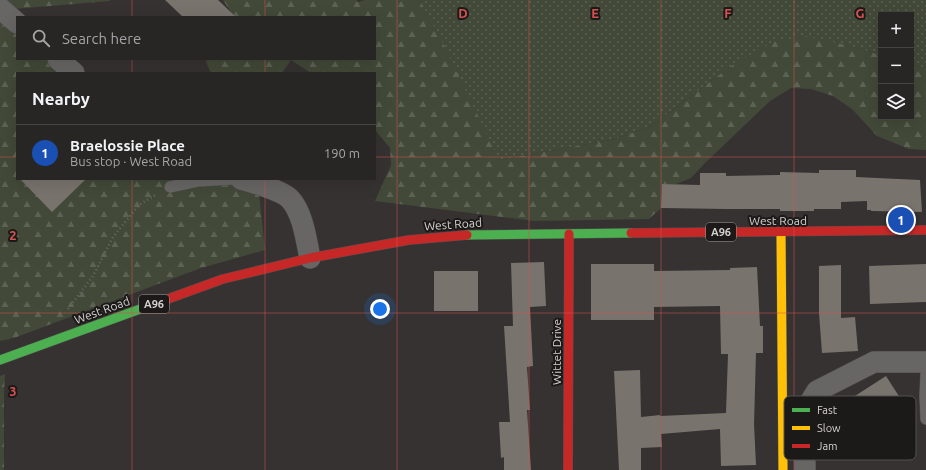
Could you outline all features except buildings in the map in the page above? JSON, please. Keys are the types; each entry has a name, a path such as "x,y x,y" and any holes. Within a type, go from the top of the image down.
{"main road":[{"name":"West Road","path":"0,360 223,279 310,258 409,240 470,234 926,230"},
{"path":"781,232 783,470"},
{"name":"Wittet Drive","path":"568,470 569,234"}],"street":[{"path":"0,8 16,22"},
{"path":"59,60 73,72"},
{"path":"245,180 258,183 289,197 297,208 310,258"},
{"path":"814,396 817,391 874,362 926,362"},
{"path":"805,460 805,470"}],"lane":[{"path":"170,187 198,181 216,180"},
{"path":"926,374 926,419"}],"path":[{"path":"68,309 93,276 113,237 139,205 170,187"}],"green space":[{"path":"0,0 109,0 110,1 2,10 16,22 16,60 59,60 73,72 16,72 16,180 245,180 258,183 265,250 201,268 14,338 0,341"},
{"path":"223,0 356,0 358,2 365,0 420,0 446,49 499,160 616,139 651,126 731,66 773,42 804,36 846,45 878,54 878,120 914,120 914,65 926,70 926,150 909,149 877,136 852,109 833,96 811,89 791,88 770,101 691,178 676,184 662,184 661,208 649,219 534,221 375,201 391,165 390,148 376,131 376,72 309,72 291,60 376,60 376,16 232,16"},
{"path":"420,0 926,0 926,70 914,65 914,12 878,12 878,54 846,45 731,66 651,126 616,139 499,160"},
{"path":"207,60 291,60 283,72 211,72 206,62"},
{"path":"5,374 4,470 0,470 0,376"}],"traffic: fast":[{"path":"467,235 631,233"},
{"path":"0,360 165,300"}],"traffic: slow":[{"path":"781,232 783,470"}],"traffic: jam":[{"path":"631,233 926,230"},
{"path":"568,470 569,234"},
{"path":"165,300 223,279 310,258 409,240 467,235"}],"place":[{"name":"Braelossie Place","path":"901,220"}]}
